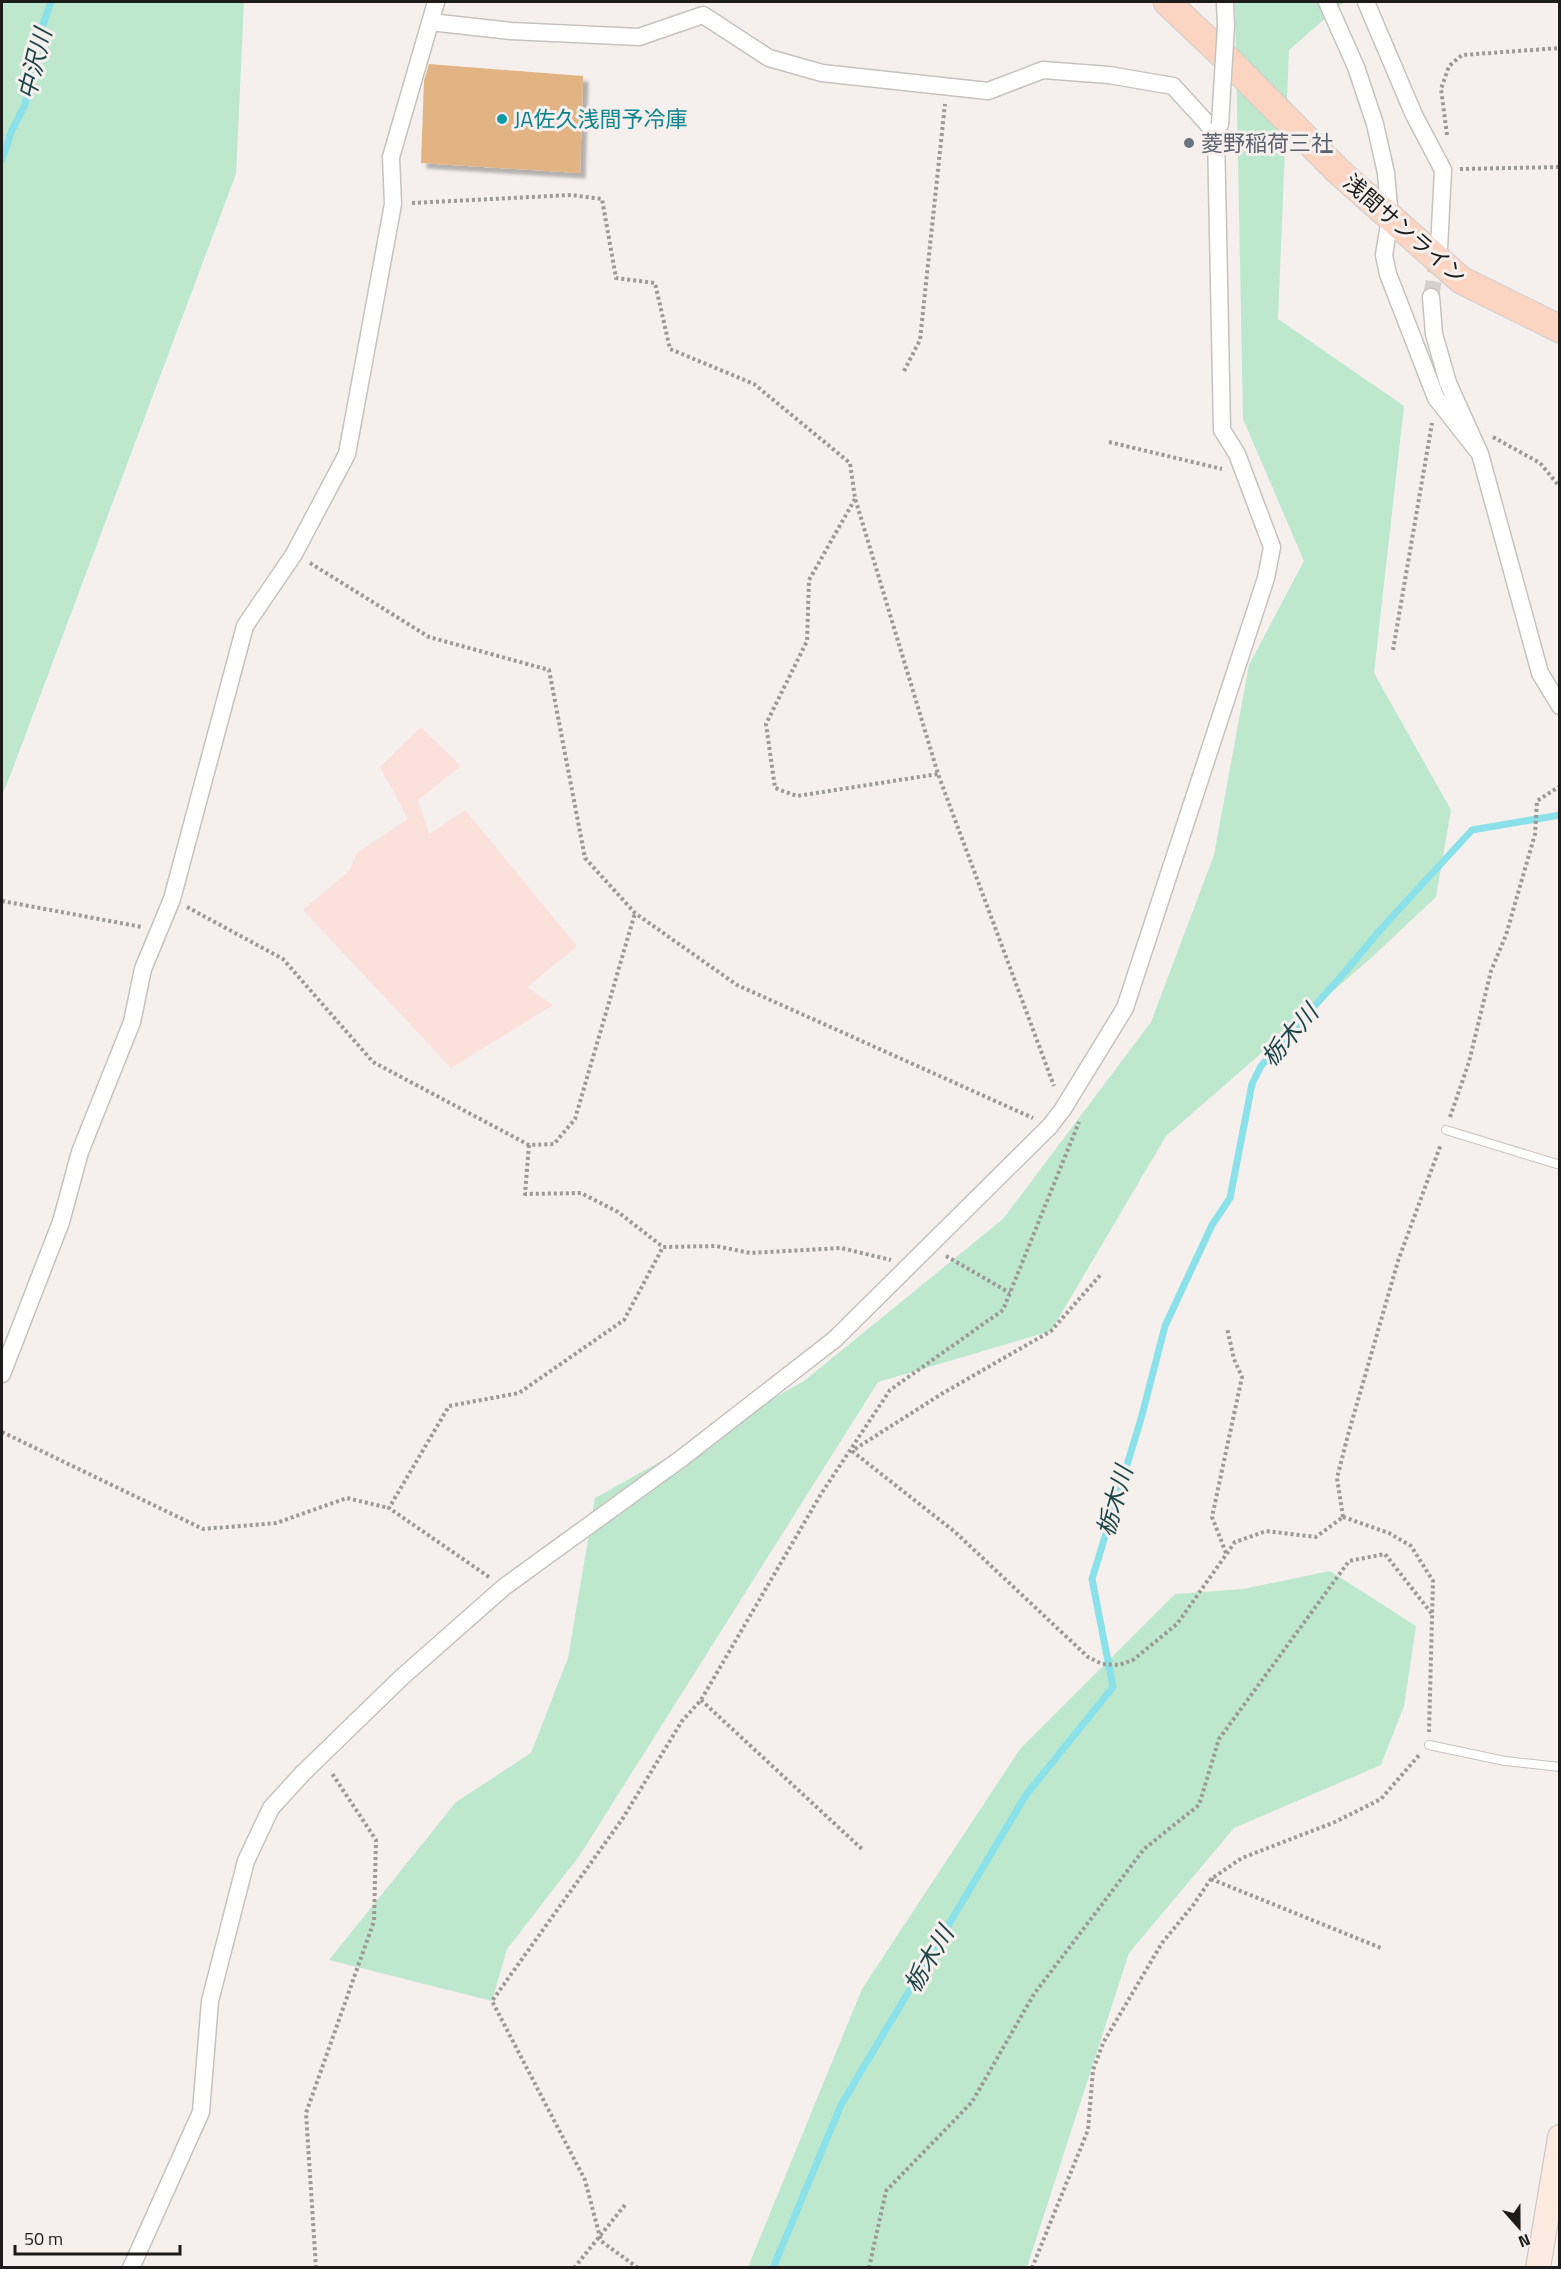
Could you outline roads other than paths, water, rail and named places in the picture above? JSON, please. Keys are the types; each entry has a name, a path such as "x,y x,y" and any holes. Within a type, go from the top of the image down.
{"main road":[{"name":"浅間サンライン","path":"1167,2 1338,171 1461,280 1560,329"},
{"path":"1538,2268 1560,2137"}],"street":[{"path":"2,1374 62,1222 80,1152 132,1022 143,969 172,899 245,626 294,554 347,454 393,204 391,157 436,2"},
{"path":"131,2268 201,2112 210,2001 246,1861 271,1808 303,1773 402,1677 504,1587 682,1458 835,1339 1050,1126 1063,1109 1125,1008 1266,578 1272,548 1237,454 1222,430 1218,129 1226,26 1225,2"},
{"path":"1327,2 1356,67 1375,124 1386,173 1390,218 1384,255 1388,274 1436,398 1480,454"},
{"path":"1366,2 1414,115 1443,170 1439,248"},
{"path":"430,22 511,32 639,37 704,15 769,58 822,73 988,91 1043,70 1109,75 1173,86 1218,129"},
{"path":"1431,297 1434,334 1448,383 1480,454 1540,673 1560,706"}],"lane":[{"path":"1446,1130 1560,1165"},
{"path":"1429,1745 1505,1761 1560,1767"}],"waterway":[{"name":"中沢川","path":"2,160 12,130 25,105 34,50 51,2"},
{"name":"栃木川","path":"773,2268 841,2105 1026,1795 1113,1687 1092,1579 1141,1419 1165,1326 1212,1225 1230,1198 1252,1084 1261,1066 1381,929 1472,830 1560,815"}],"tunnel":[{"path":"1431,297 1438,255"}],"place":[{"name":"JA佐久浅間予冷庫","path":"502,119"},
{"name":"菱野稲荷三社","path":"1189,143"}]}
